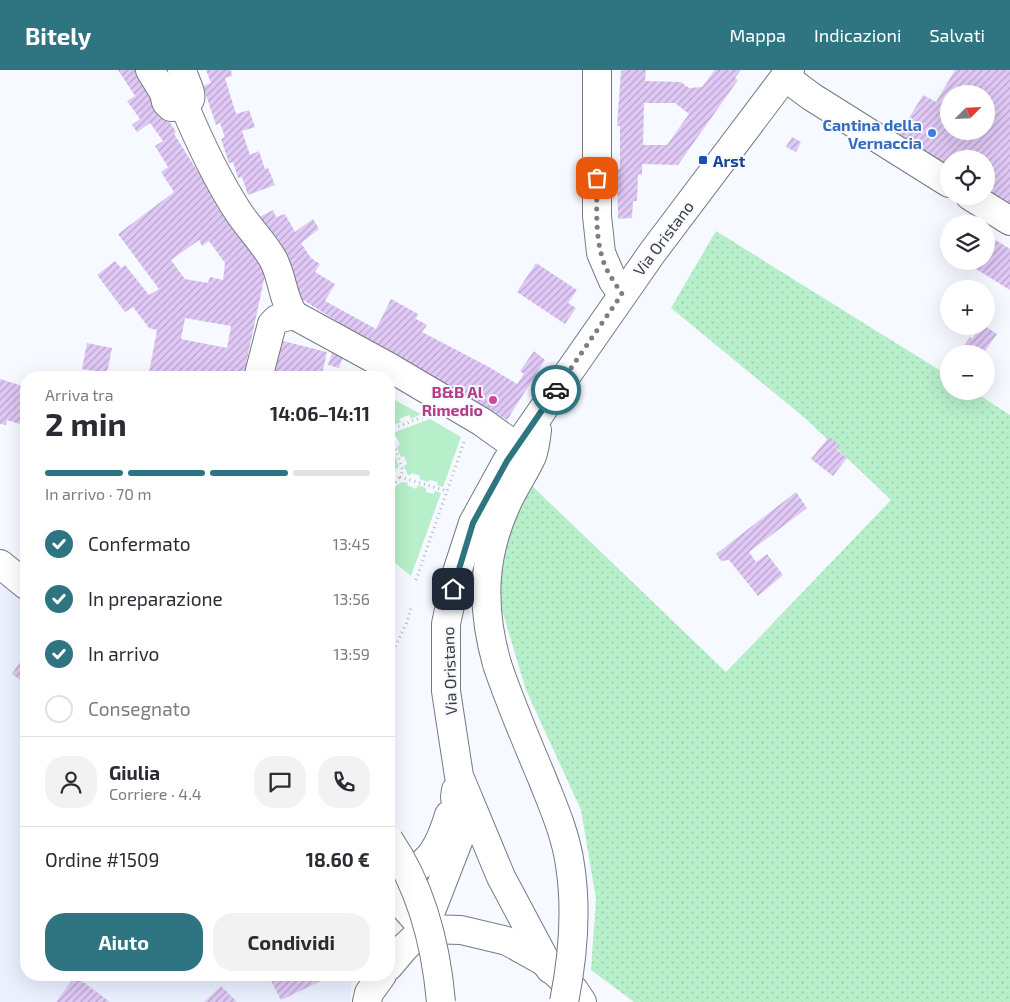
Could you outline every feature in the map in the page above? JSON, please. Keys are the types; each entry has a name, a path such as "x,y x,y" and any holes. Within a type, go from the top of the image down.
{"main road":[{"path":"150,70 164,93 166,102 171,107 184,105 192,96 191,89 185,80 182,70"},
{"path":"597,70 597,216 601,253 613,281 622,294"},
{"path":"788,74 812,97 940,177"},
{"name":"Via Oristano","path":"424,929 459,839 457,787 446,691 446,624 457,572 473,523 516,447 622,294 788,74"},
{"path":"184,105 222,186 279,271 287,305 294,316"},
{"path":"984,205 1010,221"},
{"path":"260,371 272,324 286,316 294,316 379,361 490,427 516,447"},
{"path":"541,411 532,455 506,504 494,533 487,565 486,604 491,644 496,664 552,801 570,864 574,898 573,931 570,972 564,1002"},
{"path":"0,559 20,571"},
{"path":"0,564 20,581"},
{"path":"395,871 412,870 425,862 435,850 443,835 457,787"},
{"name":"Via Oristano","path":"457,787 501,877 550,969"},
{"path":"395,850 406,869 423,909 434,953 441,1002"},
{"path":"395,896 424,929"},
{"path":"395,959 424,929 460,930 507,941 543,961 574,990 582,1002"}],"path":[{"path":"395,428 429,415 421,410"},
{"path":"416,580 467,435"},
{"path":"395,446 404,471 395,483"},
{"path":"400,477 447,490"},
{"path":"395,647 407,622 411,608"}],"shaded area":[{"path":"0,584 20,599 20,981 352,981 350,1002 0,1002"}],"green space":[{"path":"716,231 940,370 940,400 987,400 1010,415 1010,1002 634,1002 591,970 596,899 581,810 526,690 495,587 500,556 527,481 726,672 891,500 806,419 671,308"},
{"path":"395,400 421,414 411,419 409,415 399,419 401,422 395,425"},
{"path":"430,419 461,437 443,487 437,485 438,482 430,480 428,482 419,479 420,476 412,473 408,475 404,466 407,464 404,456 401,457 397,447 400,444 395,436 395,432"},
{"path":"395,456 399,467 395,469"},
{"path":"402,482 408,483 407,485 416,489 418,485 426,488 426,492 434,494 435,491 441,493 411,576 395,563 395,488"}],"building":[{"path":"118,70 137,70 176,132 174,134 221,208 266,270 244,371 149,371 157,330 149,328 133,307 125,312 97,275 115,261 121,268 125,265 149,295 159,289 118,234 174,192 161,172 168,167 155,146 163,141 150,123 137,132 132,125 140,119 127,101 135,96","holes":["199,240 202,246 209,241 225,263 223,280 210,277 208,283 185,279 171,260","185,318 231,326 227,348 181,339"]},
{"path":"206,70 231,70 232,76 225,78 236,114 249,110 255,127 242,131 250,155 259,151 265,169 268,168 275,185 248,195 242,177 238,178 233,162 229,163 221,139 225,137 220,123 216,125 203,86 211,83"},
{"path":"646,70 645,81 681,82 689,88 702,87 715,70 741,70 735,78 738,80 678,165 642,164 642,175 638,174 637,201 633,201 632,218 618,219 617,169 620,169 620,126 617,126 621,71","holes":["644,103 675,103 689,114 667,145 643,145"]},
{"path":"955,70 1010,70 1010,204 995,195 995,150 940,150 940,162 898,136 923,95 936,102 940,95 940,140 995,140 995,85 946,85"},
{"path":"792,137 801,142 796,152 786,147"},
{"path":"273,210 276,217 285,214 295,232 313,219 319,229 301,243 311,258 320,264 315,272 335,284 325,301 376,329 391,299 418,314 416,319 427,325 422,332 517,384 524,374 520,371 534,351 545,360 507,420 370,342 300,298 256,219"},
{"path":"995,240 1010,249 1010,290 978,270 995,270"},
{"path":"536,263 577,290 568,303 576,308 565,324 517,292"},
{"path":"997,334 989,345 964,345 970,337 972,339 975,335"},
{"path":"275,339 327,352 323,371 268,371"},
{"path":"87,343 112,348 107,371 82,369"},
{"path":"332,353 343,357 339,368 328,365"},
{"path":"0,379 20,385 20,424 7,420 6,425 0,424"},
{"path":"829,437 840,445 836,449 847,458 833,476 811,459"},
{"path":"796,492 807,508 749,552 756,562 767,554 783,575 758,596 729,560 721,561 716,554"},
{"path":"20,662 20,680 12,674"},
{"path":"71,981 82,981 110,1002 56,1002"},
{"path":"271,981 321,981 281,1000"},
{"path":"221,986 237,1002 204,1002"}],"way so far":[{"path":"556,390 622,294 613,281 601,253 597,216 597,178"}],"place":[{"name":"Cantina della Vernaccia","path":"932,133"},
{"name":"Arst","path":"703,160"},
{"name":"B&B Al Rimedio","path":"493,400"}],"route":[{"path":"453,589 473,523 507,461 556,390"}]}
